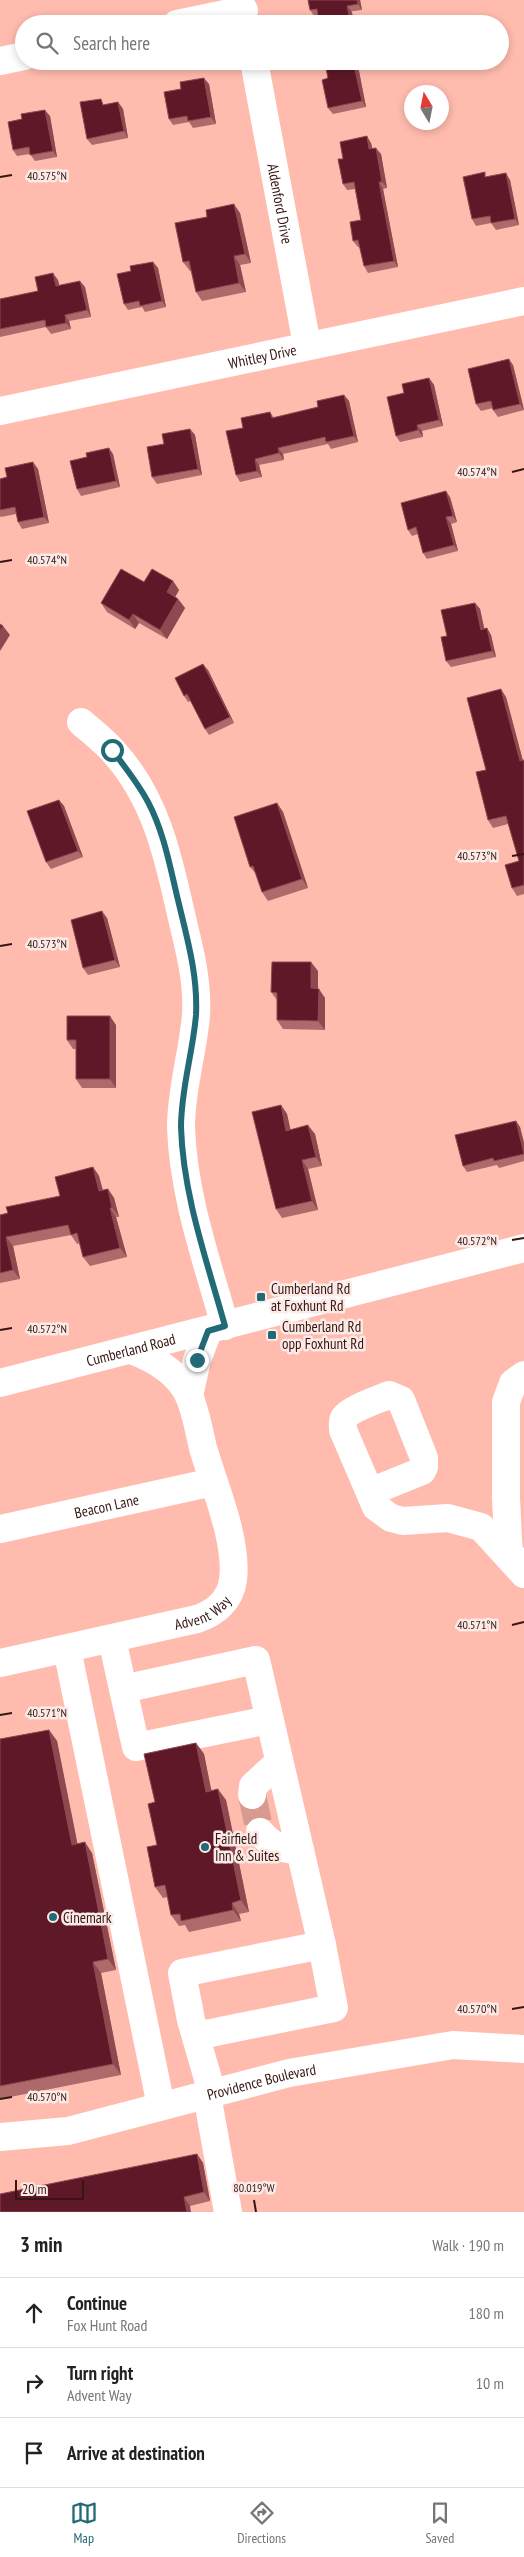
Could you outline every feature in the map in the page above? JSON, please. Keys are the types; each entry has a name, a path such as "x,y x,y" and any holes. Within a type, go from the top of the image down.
{"street":[{"path":"223,15 244,11"},
{"path":"0,61 15,58"},
{"name":"Aldenford Drive","path":"256,70 307,345"},
{"name":"Whitley Drive","path":"0,410 524,301"},
{"path":"81,722 112,750 133,777 149,803 160,828 170,864 194,970 196,996 192,1046 183,1098 181,1126 183,1157 190,1198 217,1328"},
{"name":"Cumberland Road","path":"0,1383 524,1248"},
{"name":"Advent Way","path":"189,1396 197,1360 217,1328"},
{"name":"Advent Way","path":"0,1663 68,1649 209,1615 220,1607 229,1595 233,1580 230,1539 189,1396 155,1359 131,1350"},
{"path":"519,1563 506,1498 506,1402 514,1382 524,1375"},
{"name":"Beacon Lane","path":"0,1529 213,1482"},
{"path":"370,1492 376,1507 391,1518 403,1521 448,1518 481,1527 519,1563"},
{"path":"112,1638 136,1747 269,1720"},
{"path":"68,1649 161,2106"},
{"path":"123,1689 256,1660 322,1946 334,2008 196,2036"},
{"path":"252,1795 253,1786 279,1762"},
{"path":"260,1832 270,1843 284,1850 300,1850"},
{"path":"228,2212 210,2094 182,1973 322,1946"},
{"name":"Providence Boulevard","path":"0,2137 68,2131 289,2073 453,2045 524,2049"}],"building":[{"path":"308,0 357,0 358,4 347,6 349,15 318,15 317,9 310,10"},
{"path":"326,70 355,70 362,101 328,108 322,80 328,78"},
{"path":"204,78 211,117 188,121 187,116 169,119 164,92 181,89 180,82"},
{"path":"101,99 103,105 118,102 124,131 87,139 80,102"},
{"path":"45,110 53,151 30,155 29,147 13,150 8,122 22,119 21,114"},
{"path":"367,136 369,149 376,148 382,182 379,182 394,261 364,266 358,240 353,241 350,222 361,220 354,182 343,184 338,159 343,159 340,142"},
{"path":"485,172 485,177 506,173 515,219 491,223 490,216 472,219 463,177"},
{"path":"234,204 245,254 234,256 239,283 196,292 189,261 183,262 175,223 207,217 206,210"},
{"path":"153,262 162,301 140,306 139,301 124,304 117,274 131,271 130,266"},
{"path":"53,273 56,286 80,281 87,310 65,315 66,323 46,327 45,320 0,329 0,299 38,291 35,277"},
{"path":"509,359 520,404 493,410 491,401 476,404 468,369"},
{"path":"429,378 439,420 417,425 418,430 396,436 387,397 404,393 402,384"},
{"path":"344,395 354,436 326,442 325,437 278,448 279,453 255,459 257,471 236,475 226,431 243,428 241,418 270,412 272,418 318,407 317,401"},
{"path":"190,429 198,469 152,477 147,447 164,444 162,434"},
{"path":"109,448 116,481 77,489 70,461 87,457 86,453"},
{"path":"33,462 44,517 18,522 15,507 0,510 0,479 7,477 5,468"},
{"path":"446,491 453,516 446,517 454,545 423,553 416,527 408,530 401,503"},
{"path":"121,569 144,582 152,569 173,581 167,592 178,599 160,630 133,614 129,620 101,603"},
{"path":"475,603 481,630 487,628 492,651 446,661 441,637 447,636 441,610"},
{"path":"203,664 230,717 205,729 187,694 184,696 175,678"},
{"path":"501,689 520,761 524,760 524,885 512,888 505,865 519,861 506,816 488,820 476,772 486,770 467,698"},
{"path":"59,800 78,851 46,862 27,811"},
{"path":"277,803 302,879 262,892 253,866 250,867 234,817"},
{"path":"102,911 115,960 83,968 71,920"},
{"path":"272,962 311,962 311,988 319,989 318,1021 277,1020 277,993 271,992"},
{"path":"67,1016 110,1016 110,1079 76,1079 76,1040 67,1040"},
{"path":"281,1105 286,1131 308,1125 316,1157 302,1160 312,1201 276,1209 252,1112"},
{"path":"516,1121 524,1154 494,1161 493,1158 463,1166 455,1135"},
{"path":"93,1167 99,1191 108,1189 112,1208 110,1208 120,1248 83,1257 77,1233 71,1235 68,1225 6,1237 13,1270 0,1273 0,1215 8,1213 6,1207 60,1196 55,1177"},
{"name":"Cinemark","path":"49,1730 72,1845 85,1842 108,1959 93,1962 113,2064 0,2086 0,1739"},
{"name":"Fairfield Inn & Suites","path":"196,1743 206,1792 218,1789 241,1900 232,1903 233,1910 181,1921 180,1914 171,1915 165,1885 155,1887 147,1847 157,1845 148,1804 155,1802 144,1754"},
{"path":"197,2154 204,2192 184,2197 187,2212 0,2212 0,2194"}],"tunnel":[{"path":"252,1795 260,1832"}],"place":[{"name":"Cumberland Rd at Foxhunt Rd","path":"261,1297"},
{"name":"Cumberland Rd opp Foxhunt Rd","path":"272,1335"},
{"name":"Fairfield Inn & Suites","path":"205,1847"},
{"name":"Cinemark","path":"53,1917"}],"route":[{"path":"112,750 133,777 149,803 160,828 194,970 196,1016 183,1098 181,1126 183,1157 190,1198 225,1326 208,1331 197,1360"}]}
